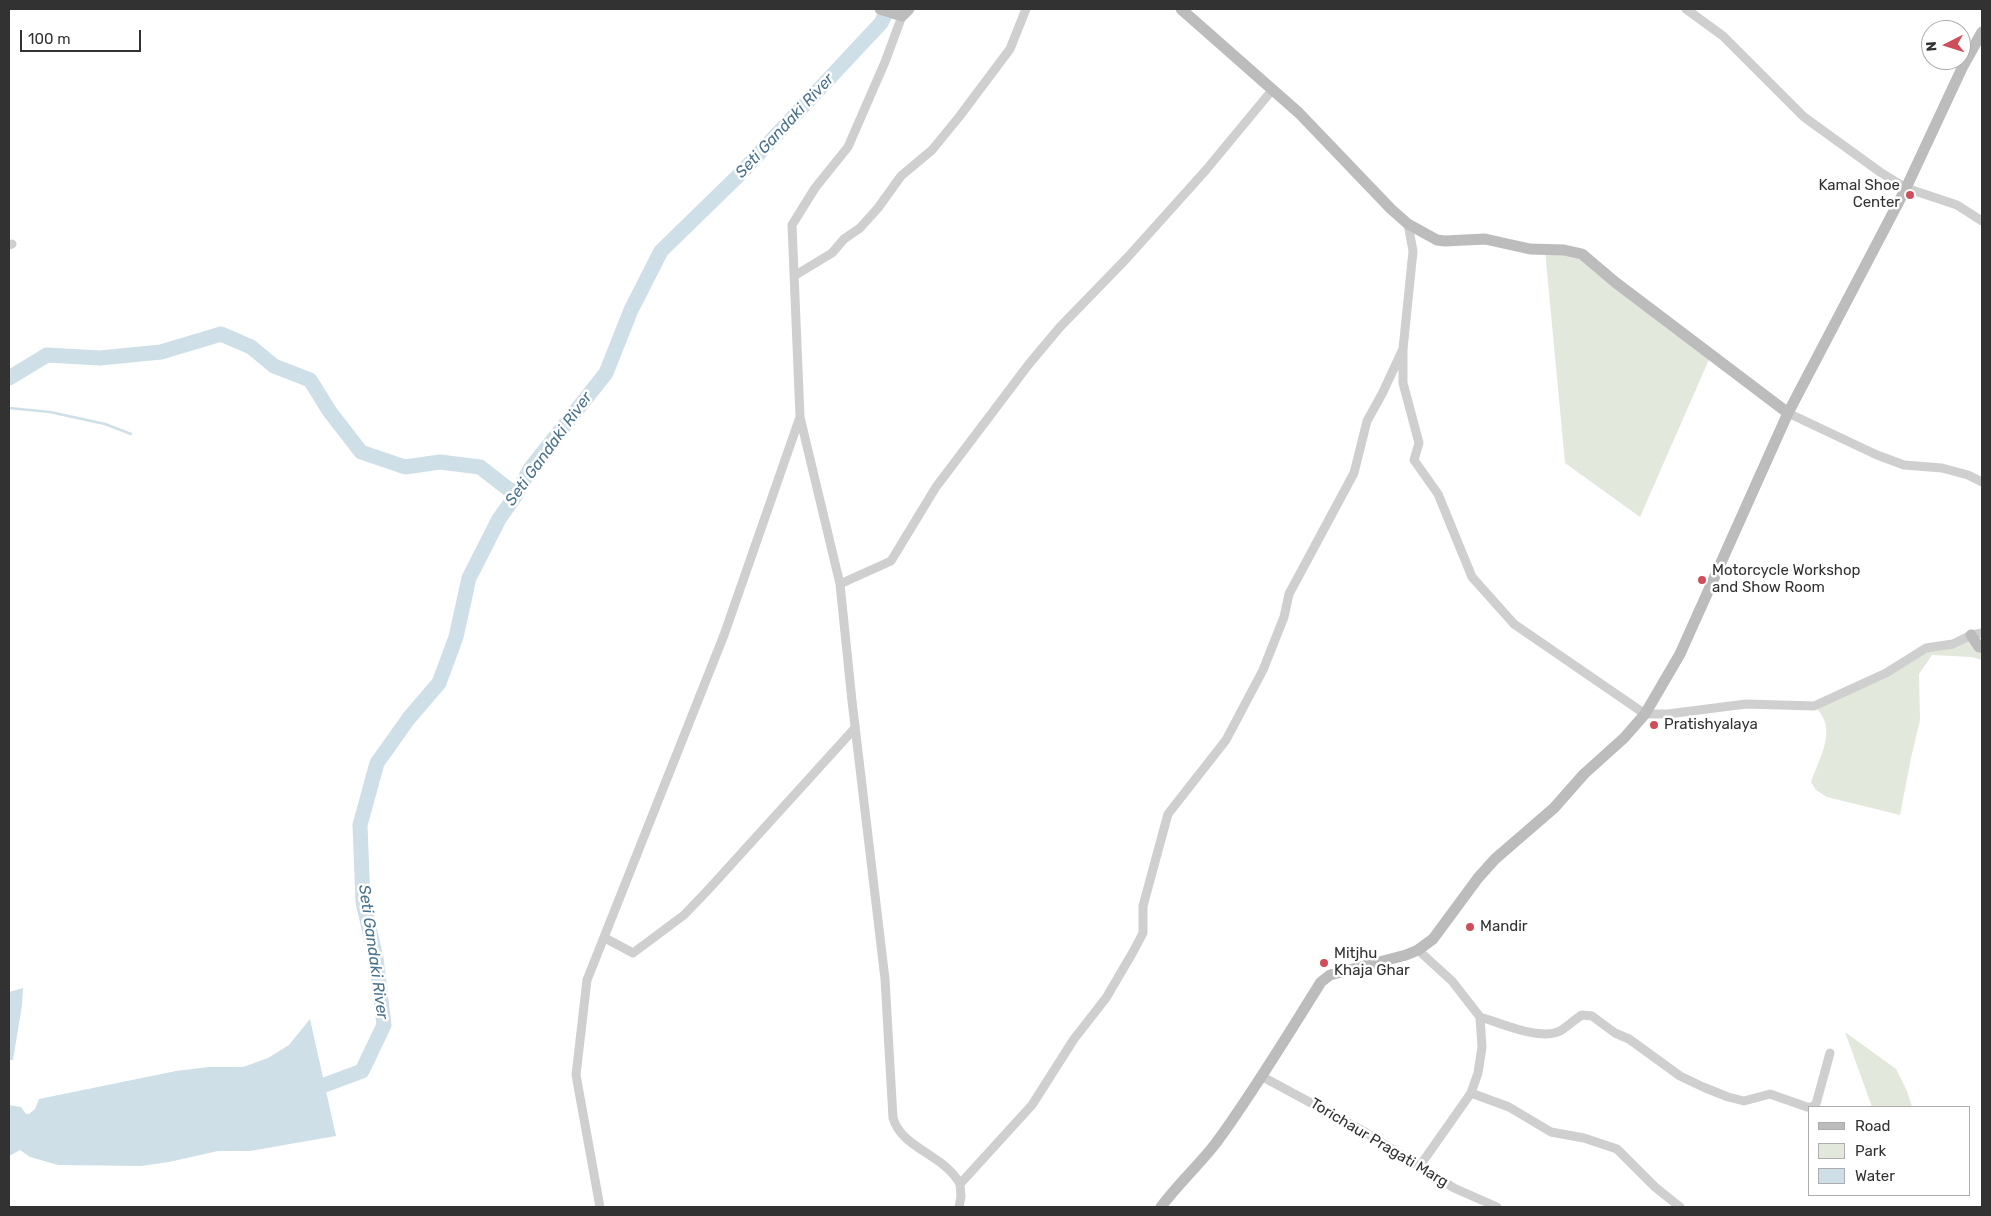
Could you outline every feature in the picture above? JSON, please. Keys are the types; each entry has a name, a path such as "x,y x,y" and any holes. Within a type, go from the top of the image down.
{"main road":[{"path":"880,9 905,12"},
{"path":"1181,9 1299,113 1391,209 1408,224 1437,240 1485,239 1530,250 1564,250 1582,254 1615,282 1788,413"},
{"path":"1162,1207 1215,1144 1325,978 1418,950 1437,935 1478,878 1495,859 1554,808 1584,774 1624,738 1645,714 1680,654 1788,413 1906,188 1963,66 1982,32"},
{"path":"1977,634 1979,647 1982,647"}],"street":[{"path":"794,276 832,253 840,242 866,223 897,180 932,150 1010,49 1026,9"},
{"path":"1686,9 1723,36 1804,117 1880,172 1906,188 1957,205 1982,221"},
{"path":"905,12 848,147 815,188 792,225 800,417 840,584 885,980 893,1118 896,1128 902,1136 955,1174 960,1184 961,1197 959,1207"},
{"path":"840,584 891,561 936,488 1028,364 1060,327 1128,258 1206,170 1273,89"},
{"path":"1408,224 1413,251 1403,348 1404,384 1420,443 1414,460 1438,494 1472,577 1514,624 1645,714 1668,714 1746,704 1814,706 1886,673 1926,648 1953,644 1977,634"},
{"path":"960,1184 1032,1105 1074,1039 1106,998 1133,952 1143,933 1143,906 1168,814 1226,740 1263,670 1284,618 1289,594 1354,473 1367,421 1382,394 1403,348"},
{"path":"1788,413 1877,455 1904,465 1942,468 1968,475 1982,482"},
{"path":"600,1207 576,1075 587,980 724,635 800,417"},
{"path":"604,938 632,953 684,914 855,728"},
{"path":"1418,950 1452,981 1480,1017 1482,1047 1478,1073 1471,1093 1419,1167"},
{"path":"1480,1017 1504,1023 1521,1030 1544,1034 1560,1031 1582,1015 1592,1016 1680,1076 1728,1097 1744,1100 1770,1094 1808,1107"},
{"path":"1813,1106 1816,1104 1830,1053"},
{"name":"Torichaur Pragati Marg","path":"1261,1076 1365,1132 1454,1188 1497,1207"},
{"path":"1471,1093 1509,1107 1551,1132 1584,1138 1617,1149 1655,1187 1680,1207"}],"green space":[{"path":"1545,250 1573,251 1711,355 1640,517 1565,463"},
{"path":"1971,635 1982,654 1982,660 1971,657 1932,655 1919,674 1920,720 1900,815 1827,797 1816,790 1811,782 1822,752 1826,733 1821,715 1814,706 1926,648"},
{"path":"1845,1032 1896,1069 1907,1091 1912,1106 1872,1106"}],"water":[{"path":"23,988 13,1060 9,1060 9,992"},
{"path":"310,1019 336,1136 250,1151 218,1151 141,1166 58,1165 30,1157 20,1150 9,1156 9,1105 21,1107 26,1114 29,1114 35,1109 39,1099 176,1071 209,1067 243,1067 268,1058 289,1045"}],"waterway":[{"name":"Seti Gandaki River","path":"306,1092 362,1071 384,1025 376,958 363,902 360,825 377,763 409,718 439,683 456,637 469,578 499,519 516,495 530,469 606,373 631,310 661,251 737,177 881,23 888,9"},
{"path":"9,378 47,355 100,358 161,352 221,334 251,347 274,366 310,380 330,412 361,452 405,467 440,462 480,467 516,495"},
{"path":"9,408 50,412 105,424 131,434"}],"place":[{"name":"Kamal Shoe Center","path":"1910,195"},
{"name":"Motorcycle Workshop and Show Room","path":"1702,580"},
{"name":"Pratishyalaya","path":"1654,725"},
{"name":"Mandir","path":"1470,927"},
{"name":"Mitjhu Khaja Ghar","path":"1324,963"}]}
